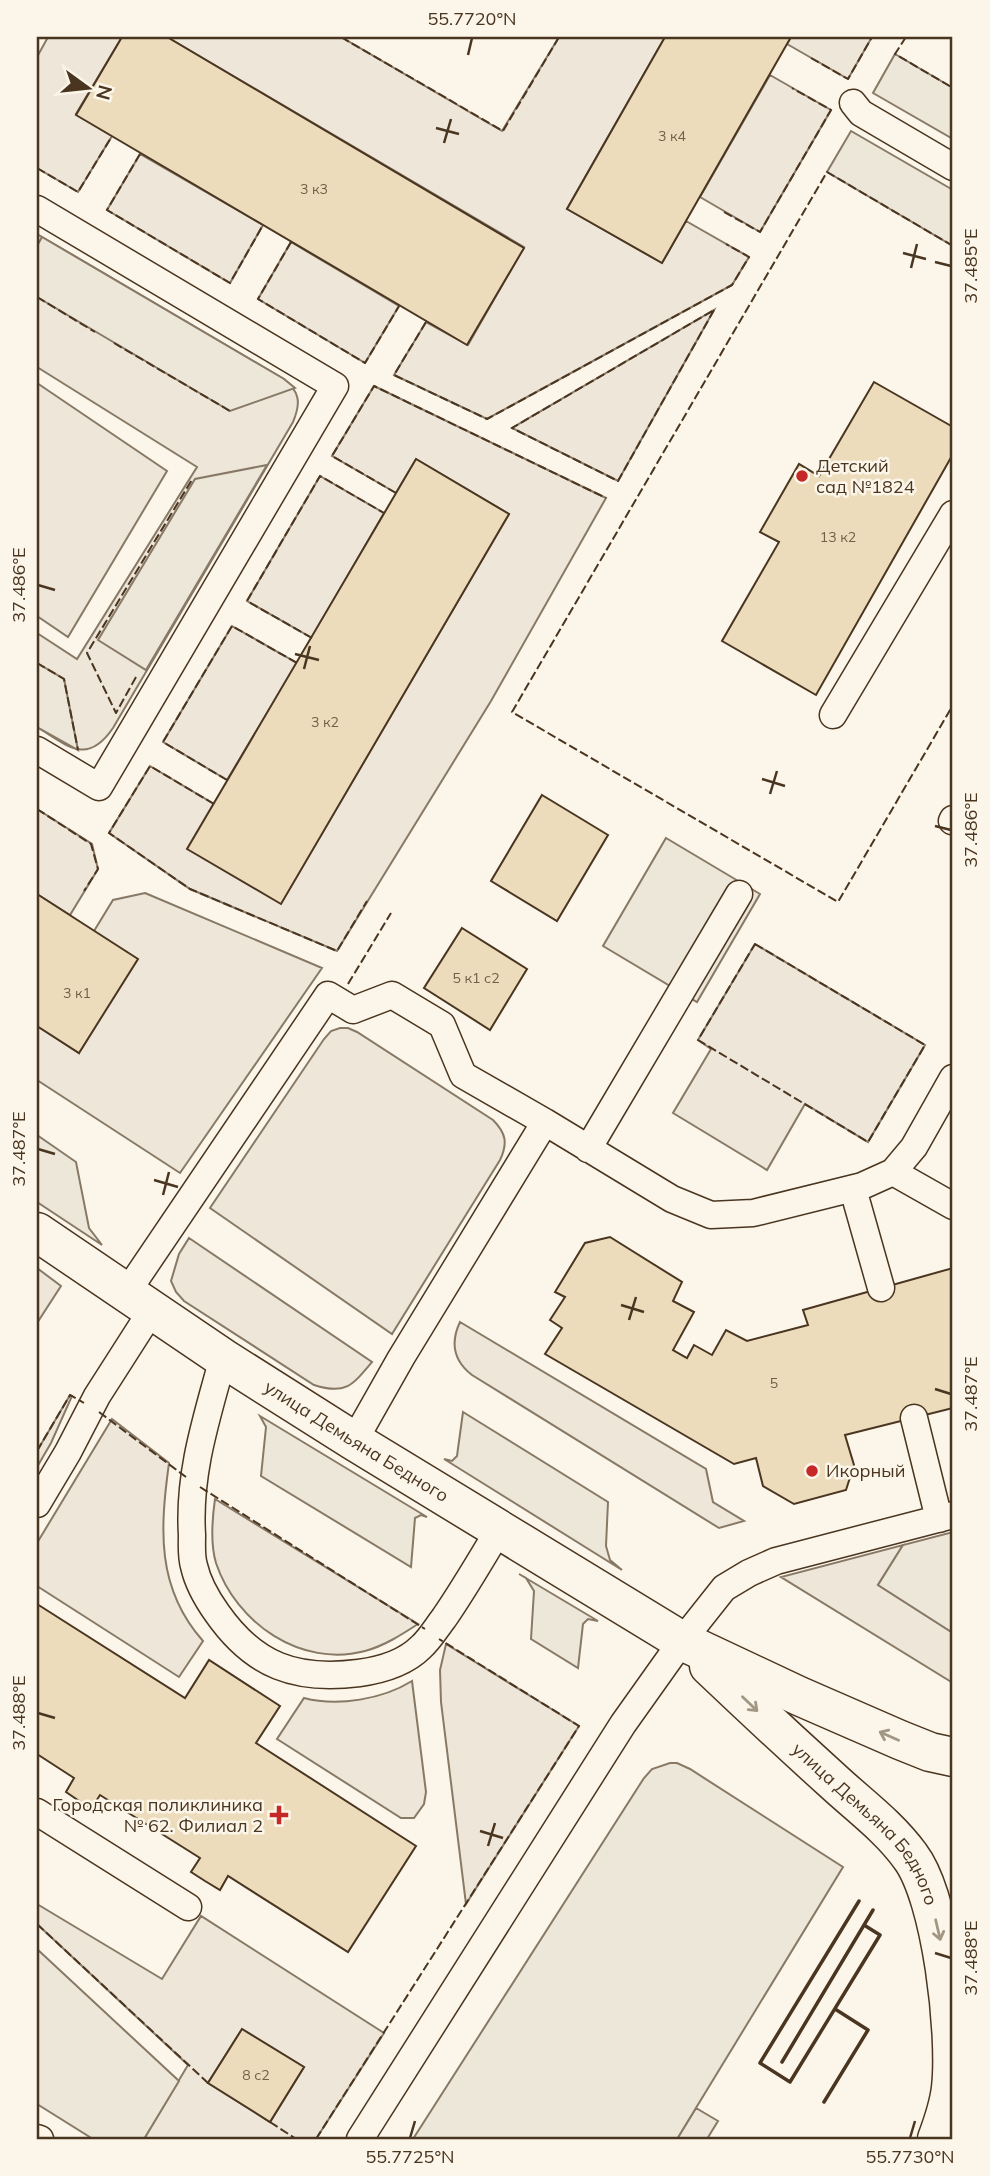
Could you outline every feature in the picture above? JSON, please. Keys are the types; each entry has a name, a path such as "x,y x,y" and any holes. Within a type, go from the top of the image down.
{"street":[{"name":"улица Демьяна Бедного","path":"37,1232 223,1358 354,1441 682,1640 887,1735 930,1752 953,1757"},
{"name":"улица Демьяна Бедного","path":"682,1640 785,1738 889,1830 912,1858 939,1931 953,2047 951,2090 937,2139"},
{"path":"947,2139 953,2128"}],"lane":[{"path":"853,103 861,113 953,167"},
{"path":"37,209 335,386 99,787 37,750"},
{"path":"833,715 953,514"},
{"path":"588,1149 739,894"},
{"path":"37,1504 97,1396 139,1301 328,995 353,1010 392,995 442,1025 463,1075 672,1199 711,1215 753,1213 853,1189 879,1180 893,1172 943,1118 953,1077"},
{"path":"354,1441 401,1358 545,1122"},
{"path":"893,1172 953,1206"},
{"path":"853,1189 881,1288"},
{"path":"223,1358 196,1460 191,1510 193,1565 205,1596 226,1626 259,1657 305,1675 376,1671 402,1660 422,1647 432,1634 500,1528"},
{"path":"360,2139 623,1724 682,1640 724,1588 762,1566 946,1517 914,1418"},
{"path":"37,1812 188,1907"}],"shaded area":[{"path":"48,37 122,37 76,114 112,136 78,192 37,168 37,57"},
{"path":"167,37 341,37 502,131 559,37 665,37 567,209 662,263 686,221 749,257 732,285 487,419 394,375 426,322 468,345 524,247"},
{"path":"791,37 872,37 848,79 787,44"},
{"path":"895,54 953,88 953,139 873,93"},
{"path":"770,75 831,110 760,232 700,197"},
{"path":"851,131 953,190 953,246 827,172"},
{"path":"140,154 263,225 230,283 107,210"},
{"path":"37,234 284,379 297,398 293,422 113,728 95,747 86,749 68,746 37,727 37,633 77,659 197,467 37,367"},
{"path":"42,237 295,388 230,411 37,297 37,246"},
{"path":"291,242 399,306 365,363 258,299"},
{"path":"714,310 618,481 512,428"},
{"path":"37,383 167,471 68,637 37,616"},
{"path":"374,386 606,498 491,701 337,951 190,889 109,833 150,766 214,804 281,903 509,514 416,459 396,493 332,456"},
{"path":"267,465 146,670 98,640 195,479"},
{"path":"320,476 384,513 312,638 247,601"},
{"path":"232,626 297,663 227,780 163,742"},
{"path":"37,663 64,679 78,750 37,727"},
{"path":"37,809 92,844 98,869 70,915 37,894"},
{"path":"666,838 760,894 697,1002 603,946"},
{"path":"145,893 322,968 180,1173 37,1080 37,1026 79,1053 94,931 113,900"},
{"path":"755,944 925,1045 868,1142 805,1104 767,1170 673,1113 711,1049 698,1040"},
{"path":"340,1028 357,1032 493,1120 501,1129 504,1138 500,1160 392,1334 210,1208 324,1039 331,1031"},
{"path":"37,1135 76,1162 89,1228 102,1245 37,1202"},
{"path":"189,1238 372,1362 347,1386 333,1389 314,1385 184,1301 171,1281 179,1254"},
{"path":"37,1268 61,1286 37,1323"},
{"path":"460,1322 706,1469 713,1502 744,1521 719,1528 472,1375 461,1364 456,1351 455,1337"},
{"path":"70,1395 72,1396 51,1443 37,1467 37,1451"},
{"path":"463,1412 608,1502 606,1546 610,1560 622,1570 444,1459 452,1461 457,1456"},
{"path":"260,1416 427,1517 421,1515 415,1518 411,1567 261,1476 266,1427"},
{"path":"112,1419 169,1463 163,1534 169,1579 188,1621 203,1641 179,1677 37,1586 37,1543"},
{"path":"215,1499 418,1624 379,1646 341,1655 318,1653 274,1636 255,1622 239,1604 216,1563 212,1531"},
{"path":"953,1532 953,1633 878,1585 903,1545"},
{"path":"903,1545 878,1585 953,1633 953,1683 781,1577"},
{"path":"526,1578 598,1621 588,1619 583,1624 578,1668 531,1639 534,1591"},
{"path":"446,1644 579,1726 466,1904 441,1702 440,1670"},
{"path":"412,1681 426,1792 424,1804 414,1818 401,1818 277,1739 304,1698 331,1702 360,1700 388,1693"},
{"path":"670,1763 690,1769 843,1867 677,2139 413,2139 644,1778 652,1769"},
{"path":"37,1904 162,1979 201,1916 384,2033 316,2139 144,2139 188,2065 37,1924","holes":["242,2029 304,2067 270,2122 208,2083"]},
{"path":"37,1949 179,2081 144,2139 93,2139 37,2104"},
{"path":"696,2108 718,2121 707,2139 677,2139"}],"building":[{"path":"122,37 167,37 524,248 467,345 76,115"},
{"path":"665,37 791,37 662,263 567,209"},
{"path":"874,382 953,427 953,454 816,695 722,641 779,542 760,532 799,464 819,476"},
{"path":"416,459 509,514 281,904 187,849"},
{"path":"542,795 608,835 557,921 491,881"},
{"path":"37,894 138,959 79,1053 37,1026"},
{"path":"462,928 527,969 490,1030 424,988"},
{"path":"610,1237 682,1282 673,1301 694,1312 673,1350 687,1358 694,1345 712,1355 726,1330 747,1341 808,1325 803,1310 953,1268 953,1408 845,1435 854,1465 846,1490 794,1504 763,1486 756,1458 734,1464 545,1354 562,1328 550,1320 565,1297 555,1292 585,1243"},
{"path":"37,1604 185,1698 209,1660 280,1706 256,1743 416,1846 348,1952 228,1876 220,1890 205,1881 191,1872 200,1858 100,1795 91,1809 66,1792 74,1778 37,1754"},
{"path":"242,2029 304,2067 270,2122 208,2083"}],"fence":[{"path":"341,37 503,131 559,37"},
{"path":"811,58 848,79 872,37"},
{"path":"906,37 895,54 953,88"},
{"path":"724,212 760,232 831,110 792,88"},
{"path":"37,168 78,192 112,136"},
{"path":"140,154 107,210 230,283 263,225"},
{"path":"953,246 827,172 512,712 838,902 953,705"},
{"path":"291,242 258,299 365,363 399,306"},
{"path":"426,322 394,375 487,419 732,285 749,257 726,244"},
{"path":"37,297 95,332"},
{"path":"714,310 618,481 512,428 714,310"},
{"path":"114,343 230,411"},
{"path":"396,493 332,456 374,386 606,498"},
{"path":"312,638 247,601 320,476 384,513"},
{"path":"136,677 116,713 87,653 193,478"},
{"path":"227,780 163,742 232,626 297,663"},
{"path":"37,663 64,679 78,750"},
{"path":"214,804 150,766 109,833 190,889 337,951 367,901"},
{"path":"37,809 91,844 98,869 84,891"},
{"path":"348,984 391,913"},
{"path":"755,944 925,1045 868,1142 698,1040 755,944"},
{"path":"37,1451 70,1395 84,1403"},
{"path":"99,1412 186,1477"},
{"path":"200,1487 425,1629"},
{"path":"316,2139 579,1726 439,1639"},
{"path":"37,1924 208,2083"},
{"path":"270,2122 296,2139"}],"wall":[{"path":"859,1901 760,2063 790,2082 880,1935 864,1925"},
{"path":"782,2062 873,1910"},
{"path":"824,2102 868,2030 835,2009"}],"place":[{"name":"Детский сад №1824","path":"802,476"},
{"name":"Икорный","path":"812,1471"},
{"name":"Городская поликлиника № 62. Филиал 2","path":"279,1815"}]}
